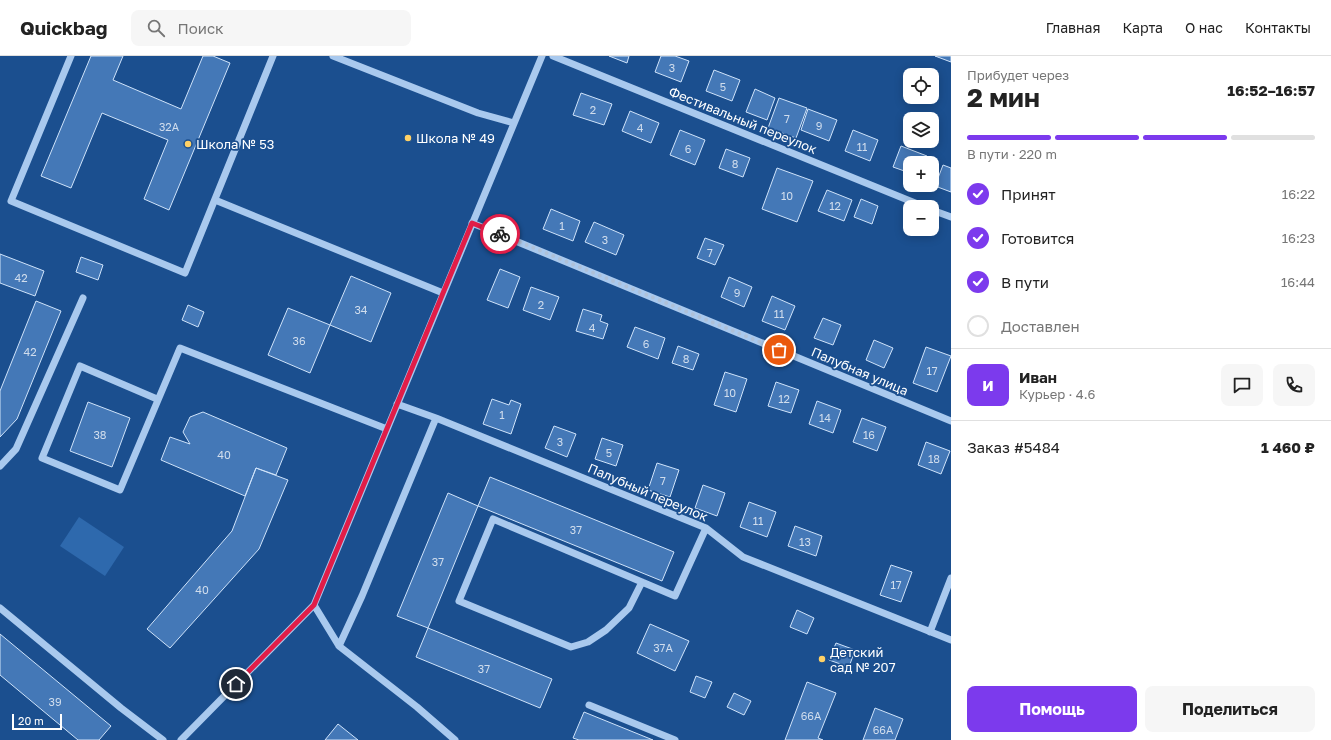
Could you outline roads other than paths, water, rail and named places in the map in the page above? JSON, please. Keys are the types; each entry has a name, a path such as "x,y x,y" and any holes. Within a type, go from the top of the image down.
{"street":[{"path":"71,56 11,201 185,273 273,56"},
{"path":"333,56 478,113 514,122"},
{"path":"181,740 314,605 542,56"},
{"name":"Фестивальный переулок","path":"553,56 908,200"},
{"path":"215,200 443,293"},
{"path":"939,213 951,217"},
{"name":"Палубная улица","path":"472,223 951,421"},
{"path":"0,466 16,449 83,298"},
{"path":"157,399 80,366 42,458 120,490 157,399 180,348 387,429"},
{"name":"Палубный переулок","path":"397,404 436,418 706,528 743,557 951,640"},
{"path":"339,646 362,596 436,418"},
{"path":"642,582 629,608 606,630 588,642 571,647 459,601 493,519 642,582 675,596 706,528"},
{"path":"930,632 951,578"},
{"path":"314,605 339,646 417,707 455,740"},
{"path":"0,608 121,708 163,740"},
{"path":"589,705 675,740"}],"place":[{"name":"Школа № 49","path":"408,138"},
{"name":"Школа № 53","path":"188,144"},
{"name":"Детский сад № 207","path":"822,659"}]}
